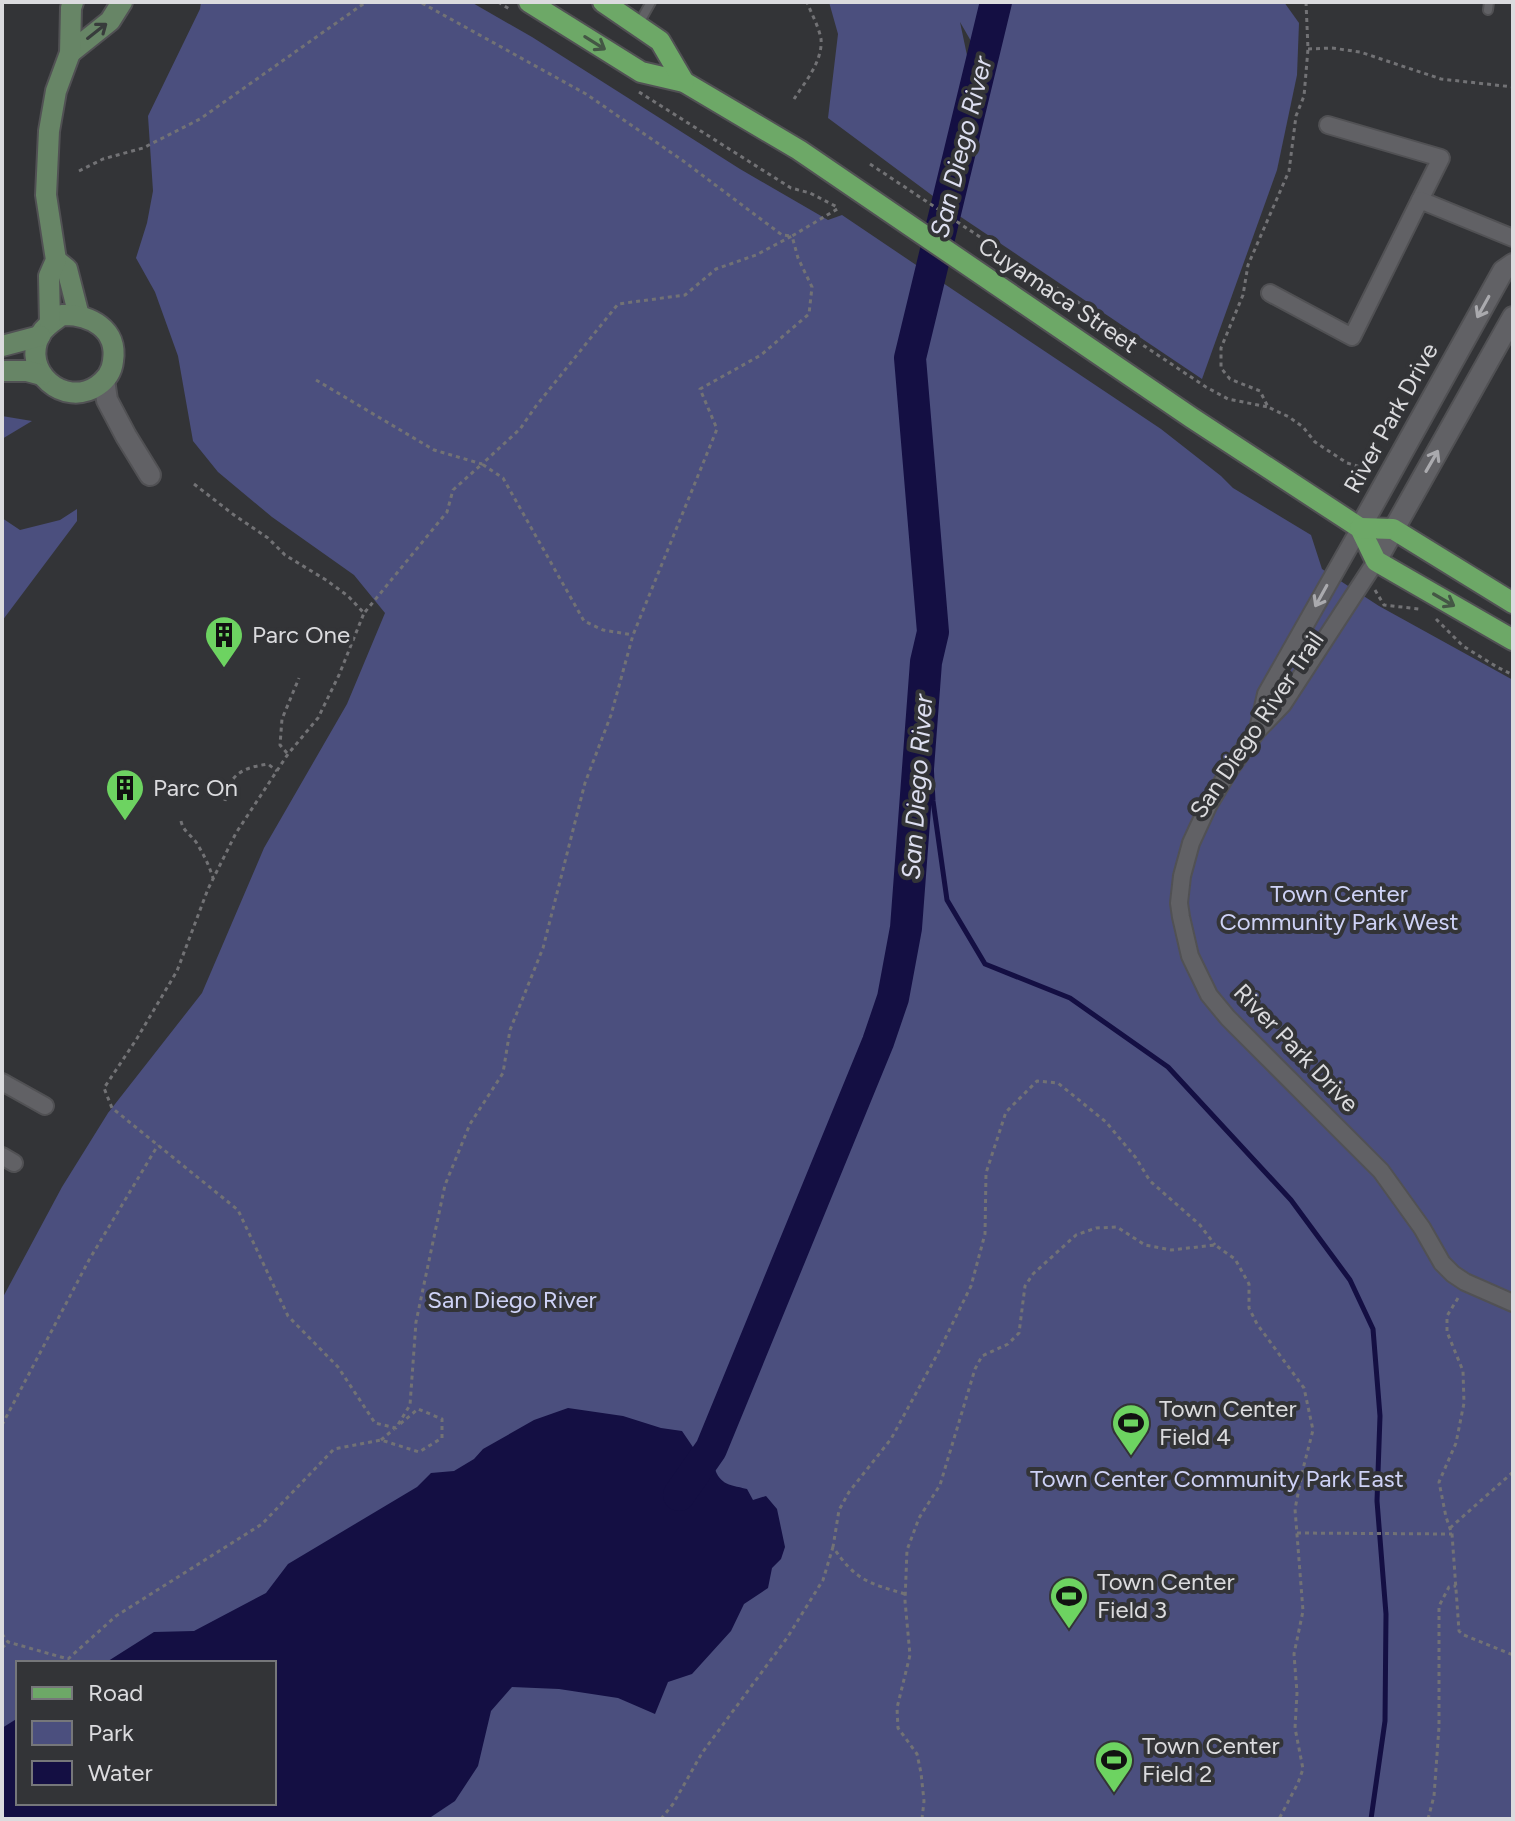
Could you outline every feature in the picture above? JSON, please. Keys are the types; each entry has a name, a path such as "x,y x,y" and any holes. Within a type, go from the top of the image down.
{"main road":[{"path":"2,346 45,329 62,315 79,316 100,325 111,340 112,368 104,380 91,390 65,392 42,375 35,359 35,351 45,329 49,276 56,260 46,195 49,131 56,91 70,53 73,2"},
{"path":"70,53 110,21 122,2"},
{"name":"Cuyamaca Street","path":"603,2 660,41 684,82"},
{"name":"Cuyamaca Street","path":"520,6 641,72 684,82 799,150 1192,418 1360,528"},
{"path":"56,260 67,269 79,316"},
{"path":"2,371 27,371 42,375"},
{"path":"1513,603 1393,529 1360,528 1376,561 1513,640"}],"street":[{"path":"1270,293 1352,337 1441,158 1328,125"},
{"path":"1420,200 1513,238"},
{"name":"River Park Drive","path":"1257,731 1266,694 1503,271 1513,264"},
{"name":"River Park Drive","path":"1513,317 1376,561 1283,704 1257,731 1208,806 1191,843 1179,903 1190,956 1209,995 1381,1171 1422,1228 1442,1263 1465,1282 1513,1303"},
{"path":"104,380 107,400 150,475"},
{"path":"80,393 126,436"},
{"path":"2,1082 45,1106"}],"lane":[{"path":"638,26 651,2"}],"path":[{"path":"79,171 103,159 143,148 200,119 366,2"},
{"path":"420,2 586,94 682,160 782,235 792,236"},
{"path":"498,2 520,6"},
{"path":"794,99 820,50 821,39 807,2"},
{"path":"1268,407 1260,391 1230,379 1221,368 1221,348 1243,295 1248,265 1289,171 1296,116 1304,96 1308,49 1306,2"},
{"path":"1308,49 1360,52 1441,79 1513,87"},
{"path":"396,1428 375,1423 338,1367 288,1316 238,1210 112,1108 104,1088 177,971 213,878 236,833 288,754 318,718 364,613 447,512 453,490 520,429 618,304 685,295 716,269 756,255 839,208 810,193 791,188 632,87"},
{"path":"870,164 1206,387 1228,399 1268,407 1289,417 1303,427 1315,442 1347,463 1364,468"},
{"path":"396,1428 410,1405 416,1322 445,1185 470,1124 503,1073 510,1030 543,948 585,783 611,715 633,635 717,429 700,389 761,355 809,314 812,287 798,258 792,236"},
{"path":"316,380 434,450 482,464 503,478 584,621 603,630 633,635"},
{"path":"194,484 268,538 285,555 348,596 364,613"},
{"path":"1372,584 1384,605 1418,608 1436,619 1463,646 1513,675"},
{"path":"288,754 280,745 282,719 299,678"},
{"path":"225,801 227,787 241,770 268,764 277,771"},
{"path":"181,821 182,828 194,839 210,867 213,878"},
{"path":"661,1819 702,1753 787,1638 823,1580 839,1510 849,1492 891,1439 971,1286 985,1234 986,1173 1006,1112 1037,1081 1058,1083 1106,1122 1136,1158 1150,1181 1200,1225 1215,1245 1235,1259 1249,1284 1249,1308 1257,1324 1304,1388 1313,1430 1295,1509 1303,1611 1294,1654 1297,1693 1295,1728 1303,1769 1279,1819"},
{"path":"2,1425 89,1260 158,1145"},
{"path":"922,1819 923,1787 917,1754 898,1728 897,1708 910,1655 905,1594 907,1550 919,1518 940,1485 975,1369 982,1356 1008,1344 1019,1333 1025,1286 1033,1274 1076,1235 1096,1228 1117,1227 1145,1245 1171,1250 1215,1245"},
{"path":"1465,1282 1447,1316 1447,1332 1463,1371 1464,1403 1456,1443 1439,1482 1451,1531 1459,1631 1513,1655"},
{"path":"2,1634 8,1642 68,1659 116,1616 262,1524 334,1449 381,1440 418,1409 442,1419 442,1438 419,1452 381,1440"},
{"path":"1297,1533 1433,1535 1451,1531 1513,1472"},
{"path":"833,1547 846,1566 871,1584 905,1594"},
{"path":"1428,1819 1434,1796 1439,1727 1439,1606 1449,1587 1456,1586"},
{"path":"2,1648 8,1642"}],"green space":[{"name":"San Diego River","path":"201,2 471,2 828,220 842,215 928,273 928,276 940,281 1161,429 1233,488 1311,535 1322,569 1379,606 1513,680 1513,1819 2,1819 2,1299 62,1187 108,1113 202,993 264,848 347,704 385,613 354,575 272,517 218,472 193,441 178,356 155,292 136,258 153,191 148,116"},
{"path":"829,2 986,2 975,48 960,22 968,60 937,199 828,118 838,34"},
{"path":"1007,2 1284,2 1299,23 1297,75 1277,170 1202,379 955,213"},
{"path":"2,416 32,421 2,439"},
{"path":"77,509 77,521 2,621 2,518 20,530 60,520"}],"water":[{"path":"568,1408 623,1416 682,1431 699,1456 713,1463 721,1480 747,1489 753,1500 766,1496 777,1509 785,1547 781,1559 772,1568 768,1588 744,1604 731,1631 692,1674 668,1682 655,1714 618,1698 559,1689 512,1687 491,1711 478,1766 455,1801 428,1819 2,1819 2,1728 16,1719 16,1805 276,1805 276,1661 108,1661 154,1632 194,1631 266,1593 288,1564 417,1487 431,1473 454,1471 474,1459 483,1449 534,1420"}],"waterway":[{"name":"San Diego River","path":"679,1495 711,1449 878,1042 893,998 906,928 926,662 933,632 910,358 996,2"},
{"path":"926,662 933,801 947,900 985,964 1070,998 1168,1067 1291,1200 1350,1280 1373,1329 1380,1416 1377,1501 1386,1614 1385,1721 1371,1819"}],"place":[{"name":"Parc One","path":"224,669"},
{"name":"Parc On","path":"125,822"},
{"name":"Town Center Field 4","path":"1131,1457"},
{"name":"Town Center Field 3","path":"1069,1630"},
{"name":"Town Center Field 2","path":"1114,1794"}],"park label":[{"name":"Town Center Community Park West","path":"1339,908"},
{"name":"Town Center Community Park East","path":"1217,1479"}]}
